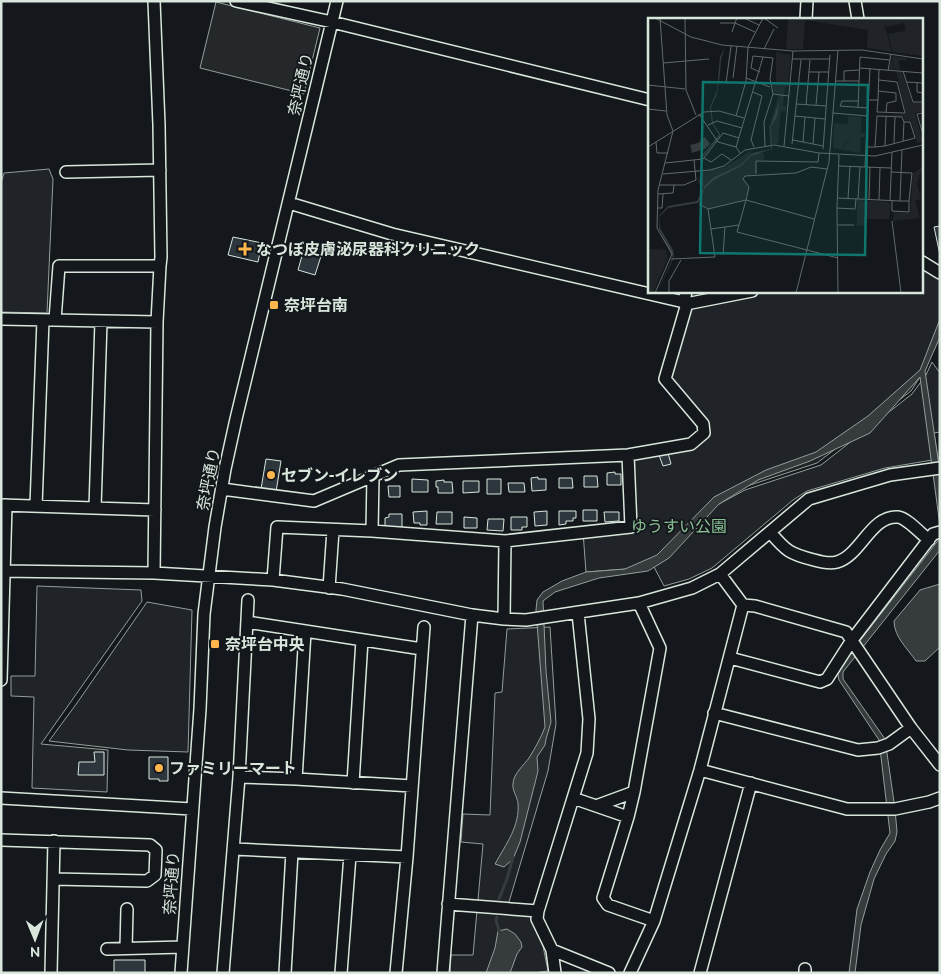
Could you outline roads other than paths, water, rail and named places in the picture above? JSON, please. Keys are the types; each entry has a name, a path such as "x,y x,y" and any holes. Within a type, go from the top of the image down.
{"street":[{"path":"154,1 161,257 157,322 154,573"},
{"path":"236,1 332,22 648,100"},
{"name":"奈坪通り","path":"181,973 200,709 204,614 222,489 236,419 337,1"},
{"path":"806,18 807,1"},
{"path":"855,1 858,18"},
{"path":"66,172 160,170"},
{"path":"288,203 392,234 648,289"},
{"path":"924,263 940,273"},
{"path":"36,506 49,320 59,266 160,266"},
{"path":"662,292 685,297 691,303 747,292"},
{"path":"222,489 314,501 398,465 628,455 691,444 704,433 703,424 665,379 686,307 685,297"},
{"path":"1,319 157,322"},
{"path":"95,508 101,321"},
{"path":"273,580 277,528 372,531 505,541 632,527 628,455"},
{"path":"3,570 154,573 273,580 329,588 472,615 526,620 639,603 692,588 720,574 809,499 890,475 937,468"},
{"path":"372,531 373,476"},
{"path":"1,680 3,505 155,510"},
{"path":"770,532 784,548 797,556 822,562 837,562 849,556 877,525 887,519 897,517 904,519 929,540"},
{"path":"329,588 333,530"},
{"path":"730,658 820,682 827,679 856,646 933,534 940,532"},
{"path":"504,619 505,541"},
{"path":"720,574 743,605 755,606 846,632 911,728 940,765"},
{"path":"224,973 239,777 248,600"},
{"path":"639,603 660,648 634,792 628,818 603,898 608,905 654,921"},
{"path":"630,973 654,921 700,770 743,605"},
{"path":"555,973 552,950 537,919 587,752 589,718 578,612"},
{"path":"443,973 472,615"},
{"path":"247,622 422,649"},
{"path":"396,973 424,627"},
{"path":"296,779 305,632"},
{"path":"353,783 362,640"},
{"path":"714,712 858,750 883,746 911,728"},
{"path":"700,770 847,809 891,809 940,798"},
{"path":"239,777 412,786"},
{"path":"700,973 751,783"},
{"path":"596,806 634,792"},
{"path":"1,798 192,808"},
{"path":"573,798 628,818"},
{"path":"1,840 150,845 156,850 155,875 147,881 54,879"},
{"path":"51,973 54,841"},
{"path":"234,849 406,857"},
{"path":"285,973 292,852"},
{"path":"341,973 350,854"},
{"path":"448,904 538,911"},
{"path":"126,948 127,909"},
{"path":"107,949 183,947"},
{"path":"552,950 609,973"}],"waterway":[{"path":"499,899 513,857"},
{"path":"497,917 496,920 500,934"}],"place":[{"name":"なつぼ皮膚泌尿器科クリニック","path":"245,249"},
{"name":"奈坪台南","path":"274,305"},
{"name":"セブン-イレブン","path":"271,475"},
{"name":"奈坪台中央","path":"215,644"},
{"name":"ファミリーマート","path":"159,768"}],"park label":[{"name":"ゆうすい公園","path":"679,526"}]}
